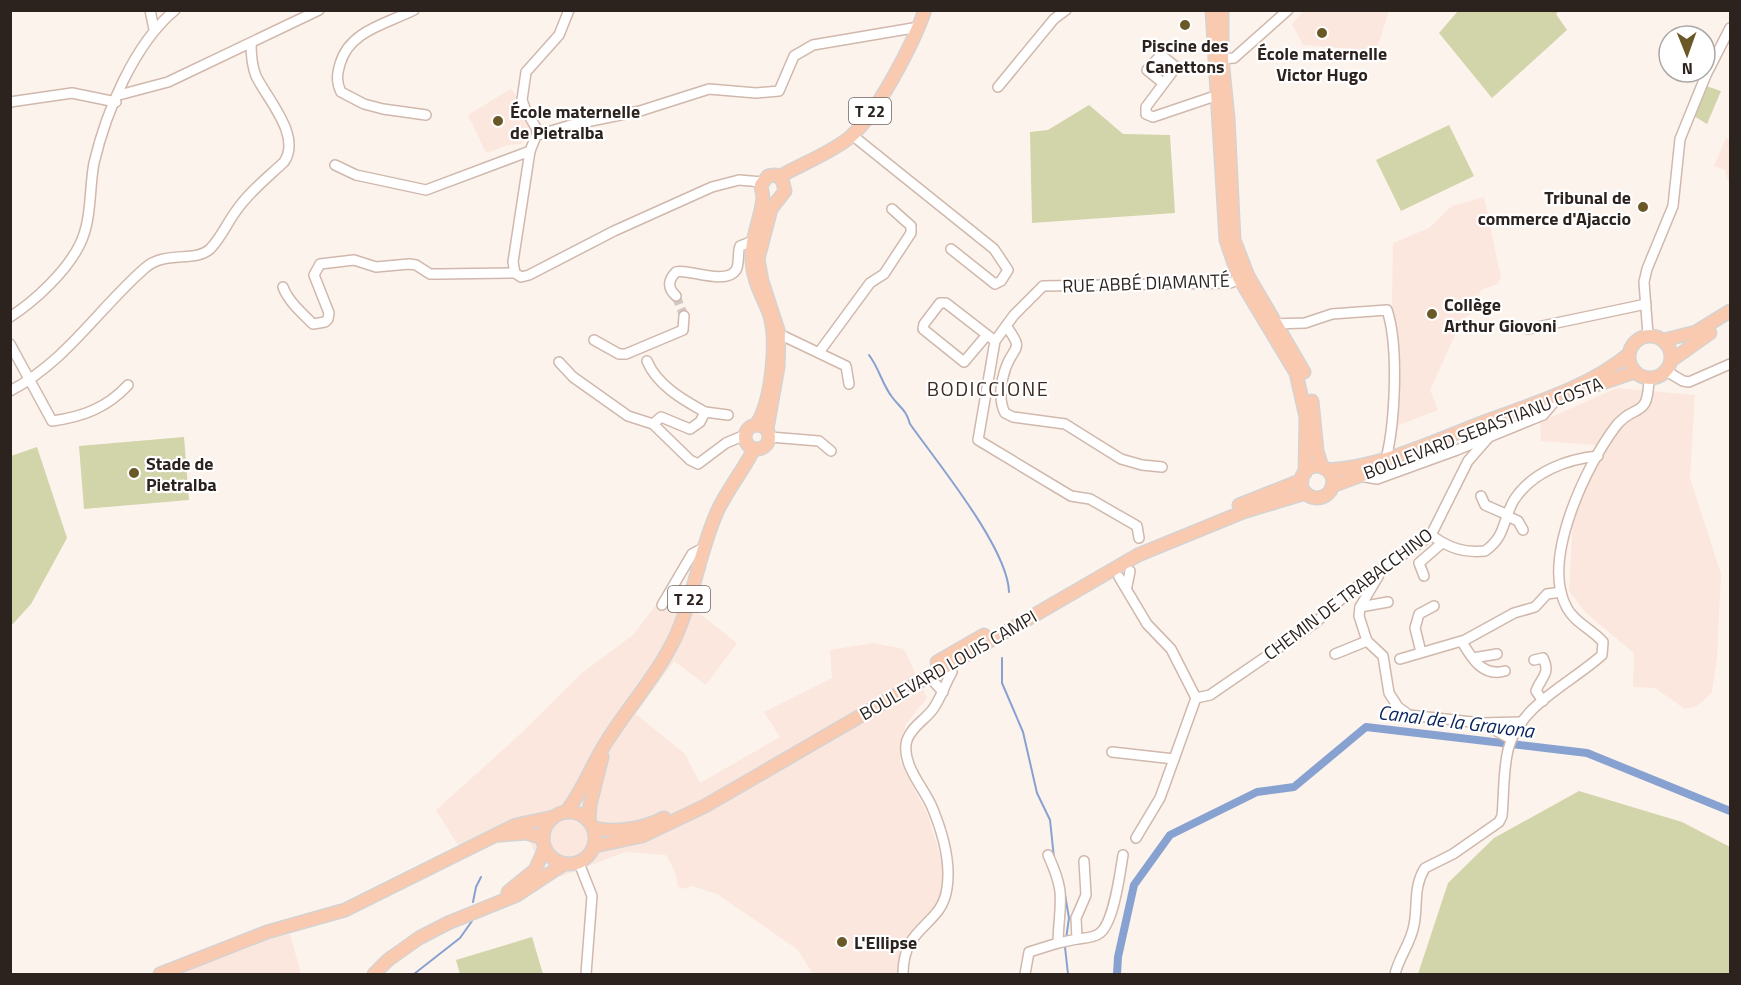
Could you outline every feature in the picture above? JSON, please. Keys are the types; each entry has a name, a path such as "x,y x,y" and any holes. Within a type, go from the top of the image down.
{"main road":[{"name":"T 22","path":"779,177 852,135 895,74 925,10"},
{"path":"1212,10 1222,94 1234,240 1244,278 1296,373 1303,396 1305,417 1303,476 1306,493 1320,498 1329,493 1332,477 1324,469 1317,451 1311,393 1303,369 1271,324"},
{"path":"1222,10 1222,94"},
{"path":"764,430 749,428 745,435 748,445 754,449 765,447 764,430 776,332 758,258 764,226 785,187 779,177 768,176 763,188 753,242 753,274 776,332"},
{"path":"763,188 769,199 777,199"},
{"path":"1731,311 1696,332 1664,340 1648,335 1633,344 1629,354 1635,372 1649,378 1731,320"},
{"path":"1664,340 1670,349 1669,365"},
{"name":"BOULEVARD SEBASTIANU COSTA","path":"1324,469 1361,467 1386,459 1582,382 1615,366 1629,354"},
{"name":"BOULEVARD SEBASTIANU COSTA","path":"1332,486 1621,375 1635,372"},
{"name":"T 22","path":"566,812 576,799 584,779 607,741 663,660 676,636 717,511 743,473 754,449"},
{"path":"1303,476 1312,467 1324,469"},
{"name":"BOULEVARD LOUIS CAMPI","path":"592,824 610,832 659,821 732,781 962,645 1089,577 1134,548 1303,476"},
{"name":"BOULEVARD LOUIS CAMPI","path":"595,846 642,836 705,806 1138,555 1225,518 1306,493"},
{"name":"T 22","path":"592,824 590,805 607,741"},
{"path":"160,975 267,932 345,910 516,825 566,812 579,813 592,824 595,846 586,858 579,862 564,864 517,895 473,912"},
{"path":"374,975 388,960 419,938 510,891 535,870 544,843 547,823 553,817"},
{"path":"496,835 525,834 544,843 552,858 564,864"}],"street":[{"path":"150,10 154,29"},
{"path":"10,317 35,300 80,244 86,223 95,162 129,69 154,29 175,10"},
{"path":"10,102 72,93 117,99 168,82 319,10"},
{"path":"414,10 351,42 342,57 337,79 341,92 364,104 426,115"},
{"path":"515,273 513,262 530,151 538,135 537,127 526,111 522,100 526,72 559,35 569,10"},
{"path":"998,87 1054,19 1066,10"},
{"path":"1222,59 1234,58 1288,10"},
{"path":"538,135 572,125 640,111 709,88 774,93 783,87 794,56 813,45 919,27"},
{"path":"1648,335 1644,282 1647,269 1673,206 1680,139 1706,75 1731,28"},
{"path":"10,391 29,380 71,347 147,266 166,257 197,255 210,249 250,193 288,157 288,136 255,74 251,43"},
{"path":"1163,83 1146,107 1146,114 1153,117 1222,94"},
{"path":"852,135 994,249 1008,270 1001,281 996,284 951,249"},
{"path":"335,165 356,175 426,190 530,151"},
{"path":"283,287 285,294 307,318 313,324 318,324 328,319 329,313 315,275 320,264 354,260 376,267 416,265 430,274 515,273 521,277 623,226 712,187 739,180 763,188"},
{"path":"819,351 870,283 884,274 911,233 912,226 892,209"},
{"path":"676,296 670,291 669,284 676,272 686,271 701,277 732,274 737,269 740,246 753,242"},
{"name":"RUE ABBÉ DIAMANTÉ","path":"1006,326 1043,286 1088,287 1244,278"},
{"path":"986,336 964,362 923,329 924,324 940,303 946,303 995,341"},
{"path":"1528,328 1646,304"},
{"path":"1271,324 1305,322 1332,314 1387,310 1394,384 1393,416 1386,459"},
{"path":"594,340 619,354 626,354 683,330 684,316"},
{"path":"1139,538 1137,526 1090,499 1071,496 978,440 995,341 1006,326 1016,338 1017,345 1016,352 1006,366 1000,399 1005,413 1013,417 1065,424 1121,459 1142,465 1162,467"},
{"path":"776,332 846,366 849,384"},
{"path":"10,344 52,421 68,419 103,407 128,385"},
{"path":"647,361 650,370 681,399 705,412 728,415"},
{"path":"558,362 573,377 628,416 653,424 690,460 698,464 726,443 745,435"},
{"path":"1669,365 1683,381 1689,382 1731,364"},
{"path":"1395,975 1415,923 1416,887 1425,868 1453,854 1499,822 1502,816 1507,752 1511,739 1522,722 1544,701 1602,655 1603,642 1572,616 1561,592 1562,540 1581,484 1621,419 1644,407 1648,399 1649,378"},
{"path":"1358,476 1377,479 1456,450 1543,414 1555,401"},
{"path":"653,424 661,417 690,429 700,422 705,412"},
{"path":"764,430 819,441 831,451"},
{"name":"CHEMIN DE TRABACCHINO","path":"1196,699 1210,695 1315,623 1348,593 1380,573 1431,535 1468,461 1489,437"},
{"path":"1456,450 1468,461"},
{"path":"1431,535 1442,543 1467,552 1485,551 1503,532 1507,516 1515,500 1533,479 1567,461 1598,456"},
{"path":"1481,496 1485,505 1518,521 1523,530"},
{"path":"1424,576 1419,563 1442,543"},
{"path":"662,604 692,554 705,547"},
{"path":"1127,586 1130,571"},
{"path":"1380,573 1360,607 1359,615 1366,641 1383,656 1389,693 1398,707 1409,715 1481,723 1522,722"},
{"path":"1119,577 1127,586 1147,624 1171,649 1196,699 1160,798 1136,838"},
{"path":"1400,659 1462,642 1514,613 1535,607 1547,594 1561,592"},
{"path":"1360,607 1388,602"},
{"path":"1421,652 1415,628 1419,614 1434,606"},
{"path":"1335,654 1366,641"},
{"path":"1462,642 1473,658 1488,673 1505,671"},
{"path":"1473,658 1497,654"},
{"path":"1534,660 1543,658 1546,665 1546,677 1536,691 1544,701"},
{"path":"903,975 907,948 913,936 940,908 948,885 946,859 937,820 906,755 909,735 933,710 952,672"},
{"path":"934,682 943,692"},
{"path":"1481,723 1511,739"},
{"path":"1112,752 1174,759"},
{"path":"1048,855 1060,881 1063,898 1058,943"},
{"path":"1024,975 1029,952 1058,943 1096,936 1105,926 1119,881 1123,855"},
{"path":"1077,939 1076,918 1086,895 1084,861"},
{"path":"579,862 592,896 586,975"}],"shaded area":[{"path":"1304,11 1389,11 1376,51 1303,45 1292,24"},
{"name":"École maternelle de Pietralba","path":"511,89 515,93 520,115 532,132 530,138 520,144 508,145 486,153 468,115"},
{"path":"1726,138 1730,140 1730,187 1725,170 1714,166"},
{"name":"Collège Arthur Giovoni","path":"1484,197 1501,278 1497,284 1481,290 1478,298 1480,308 1462,320 1430,390 1438,410 1397,426 1392,298 1393,243 1429,228 1452,206"},
{"path":"1617,388 1695,395 1690,478 1721,574 1717,658 1712,692 1697,706 1685,709 1655,688 1633,687 1634,653 1586,613 1569,591 1573,517 1582,490 1610,446 1541,441 1540,422"},
{"path":"668,589 737,643 706,685 674,661 636,714 685,754 700,783 780,737 764,712 832,678 830,650 873,643 904,649 927,698 906,724 900,745 900,762 927,813 943,865 945,890 936,908 914,927 902,950 899,974 813,974 797,949 717,894 692,886 682,889 678,886 675,872 666,855 625,852 560,877 535,853 530,841 521,839 496,844 466,858 436,810 515,739 582,673 633,635"},
{"path":"290,934 301,974 175,974 269,939"}],"green space":[{"path":"1458,11 1559,11 1556,14 1567,30 1492,98 1439,33"},
{"path":"1706,86 1721,91 1707,124 1694,116"},
{"path":"1089,105 1123,134 1170,135 1175,213 1032,223 1030,132 1048,130"},
{"path":"1449,125 1474,176 1401,211 1376,160"},
{"name":"Stade de Pietralba","path":"184,437 189,500 84,509 79,446"},
{"path":"37,447 67,538 31,604 11,626 11,456"},
{"path":"1579,791 1682,822 1730,847 1730,974 1418,974 1448,883 1494,838"},
{"path":"532,937 543,974 460,974 456,960"}],"waterway":[{"path":"869,355 889,392 905,412 910,424 984,529 1006,574 1009,592"},
{"path":"1002,658 1002,683 1023,732 1037,793 1050,820 1054,858"},
{"name":"Canal de la Gravona","path":"1117,974 1118,957 1134,885 1170,835 1257,792 1294,787 1366,727 1587,753 1730,811"},
{"path":"473,902 481,877"},
{"path":"1063,883 1069,918 1066,939"},
{"path":"414,974 460,938 472,921"},
{"path":"1065,947 1068,974"}],"tunnel":[{"path":"676,296 684,316"}],"place":[{"name":"Piscine des Canettons","path":"1185,25"},
{"name":"École maternelle Victor Hugo","path":"1322,33"},
{"name":"École maternelle de Pietralba","path":"498,121"},
{"name":"Tribunal de commerce d'Ajaccio","path":"1643,207"},
{"name":"Collège Arthur Giovoni","path":"1432,314"},
{"name":"Stade de Pietralba","path":"134,473"},
{"name":"L'Ellipse","path":"842,942"}],"district":[{"name":"BODICCIONE","path":"988,388"}]}
